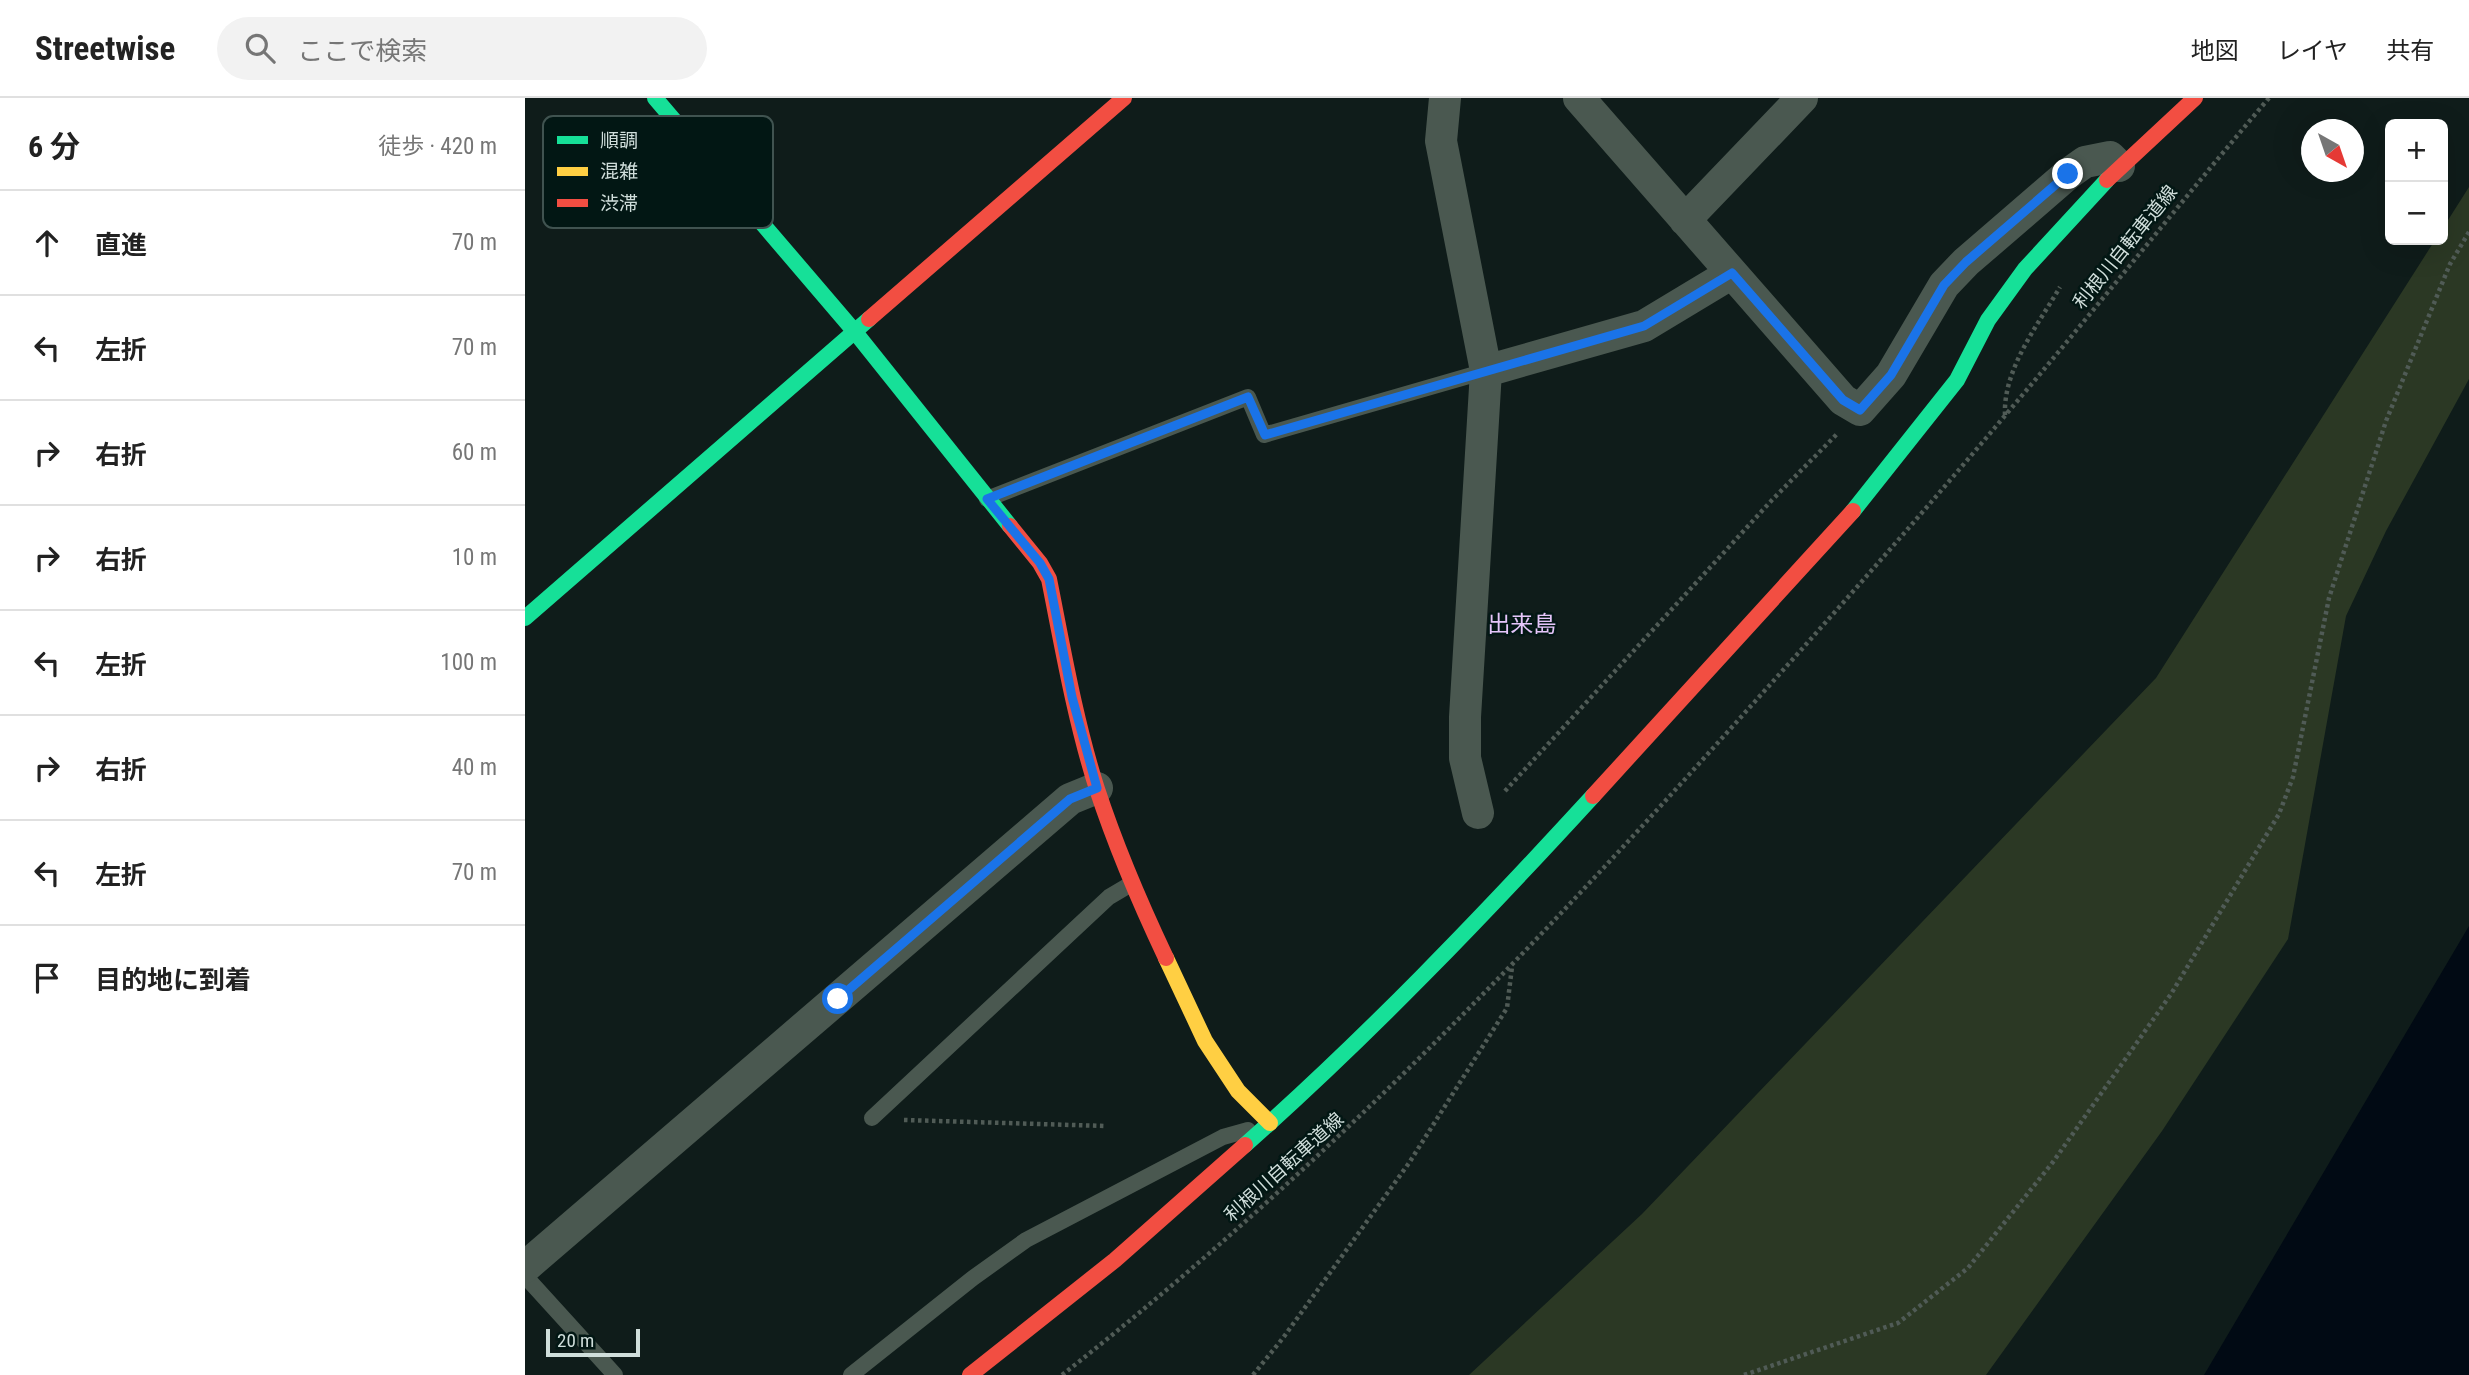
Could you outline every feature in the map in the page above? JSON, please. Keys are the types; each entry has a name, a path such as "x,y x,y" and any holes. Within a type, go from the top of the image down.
{"street":[{"path":"655,98 670,116"},
{"path":"525,618 1125,98"},
{"path":"1445,98 1441,141 1486,371 1465,717 1465,758 1478,813"},
{"path":"1579,98 1843,400 1860,410 1891,375 1944,285 1966,262 2085,162 2110,158 2119,166"},
{"path":"1685,220 1802,98"},
{"path":"970,1375 1115,1260 1270,1123 1345,1054 1529,866 1843,524 1957,380 1988,320 2025,270 2119,166 2195,98"},
{"path":"767,228 856,332 1040,563 1049,579 1072,697 1097,788 1131,884 1205,1041 1238,1091 1270,1123"},
{"path":"1486,371 1644,326 1732,273"},
{"path":"525,1267 1070,799 1097,788"}],"lane":[{"path":"987,499 1248,397 1265,435 1486,371"},
{"path":"872,1118 1109,897 1131,884"},
{"path":"851,1375 973,1278 1026,1240 1223,1137 1270,1123"},
{"path":"525,1276 615,1375"}],"path":[{"name":"利根川自転車道線","path":"1062,1375 1159,1297 1300,1174 1391,1088 1512,966 1746,711 2005,415 2269,98"},
{"path":"1744,1375 1898,1323 1968,1268 2053,1163 2171,994 2279,814 2293,777 2329,598 2386,421 2450,264 2469,232"},
{"path":"2005,415 2004,396 2016,364 2063,280"},
{"path":"1478,813 1497,800 1772,500 1860,410"},
{"path":"1253,1375 1283,1338 1409,1163 1507,1008 1512,966"},
{"path":"872,1118 1106,1126"}],"green space":[{"path":"2469,187 2469,379 2386,531 2346,616 2288,939 2162,1131 1986,1375 1469,1375 1642,1214 2156,678 2432,245 2448,245 2448,220"}],"shaded area":[{"path":"2469,926 2469,1375 2204,1375"}],"traffic: fast":[{"path":"655,98 670,116"},
{"path":"1853,511 1957,380 1988,320 2025,269 2107,180"},
{"path":"766,228 855,332 1010,526"},
{"path":"525,618 869,319"},
{"path":"1245,1145 1336,1062 1423,975 1593,796"}],"traffic: slow":[{"path":"1166,958 1205,1041 1238,1091 1270,1123"}],"traffic: jam":[{"path":"869,319 1124,98"},
{"path":"2107,180 2195,98"},
{"path":"1593,796 1853,511"},
{"path":"1010,526 1040,563 1049,579 1076,711 1097,789 1129,875 1166,958"},
{"path":"970,1375 1115,1260 1245,1145"}],"district":[{"name":"出来島","path":"1522,624"}],"route":[{"path":"838,999 1070,799 1097,788 1072,697 1049,579 1040,563 987,499 1248,397 1265,435 1644,326 1732,273 1843,400 1860,410 1891,375 1944,285 1966,262 2068,174"}]}
